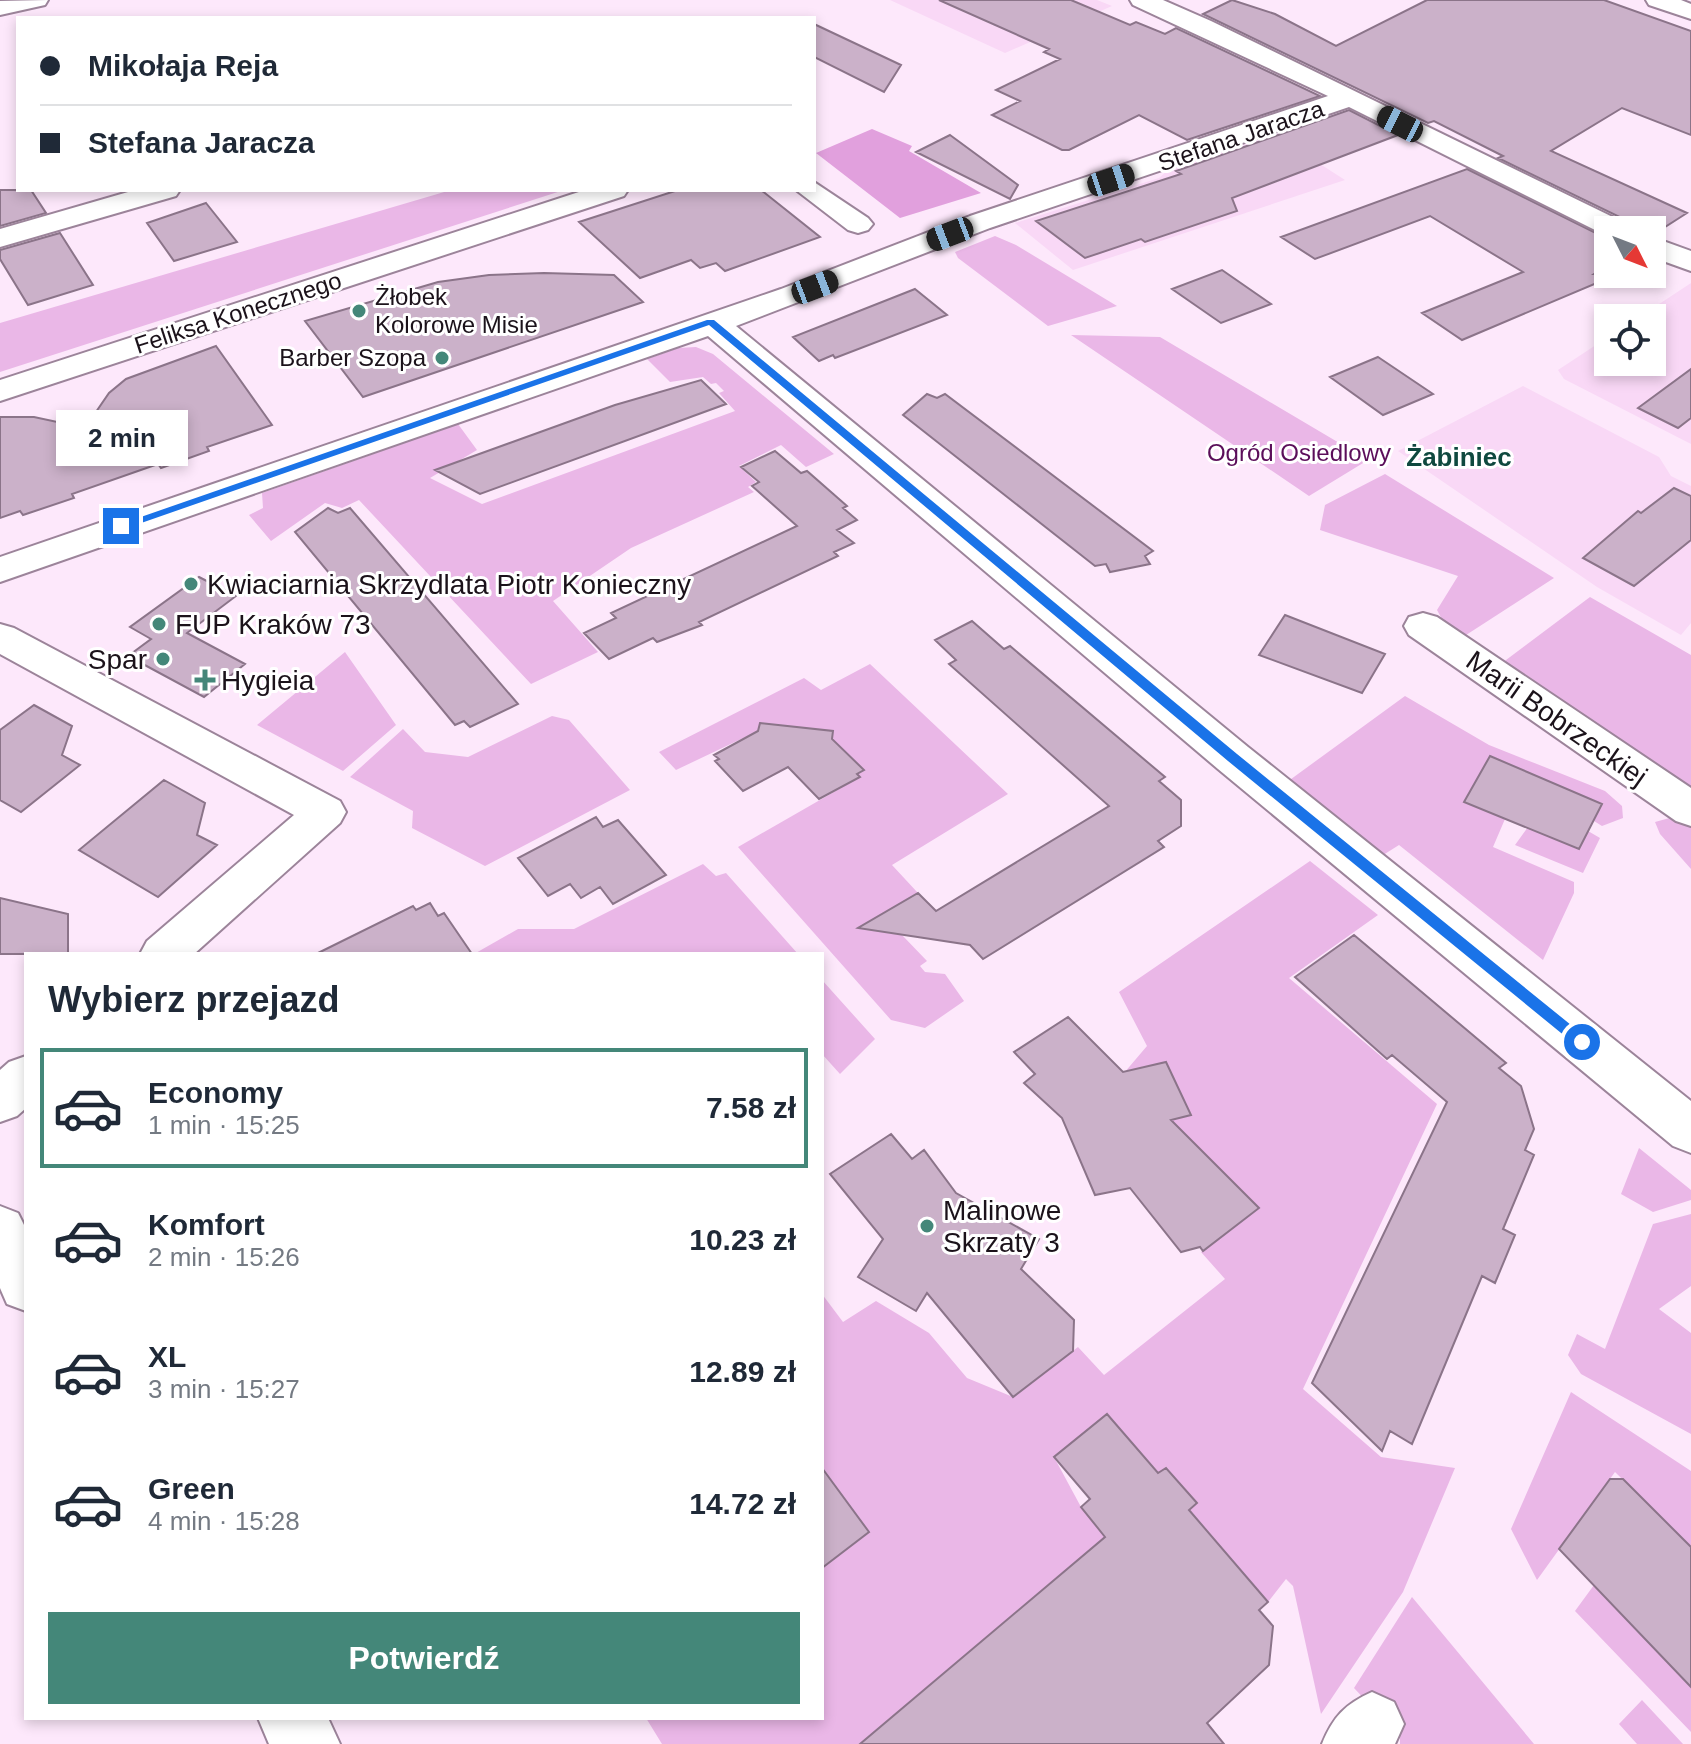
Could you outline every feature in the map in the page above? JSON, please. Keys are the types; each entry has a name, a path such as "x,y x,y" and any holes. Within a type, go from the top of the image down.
{"street":[{"path":"2,5 36,0"},
{"path":"1142,0 1252,48 1533,192 1594,220"},
{"path":"1658,0 1691,12"},
{"name":"Stefana Jaracza","path":"0,570 792,296 980,222 1349,98"},
{"path":"0,238 159,192"},
{"name":"Feliksa Konecznego","path":"0,391 608,192"},
{"path":"813,192 858,224"},
{"path":"1666,252 1691,262"},
{"path":"711,322 1233,758 1691,1131"},
{"name":"Marii Bobrzeckiej","path":"1423,626 1691,810"},
{"path":"0,637 325,812 165,952"},
{"path":"0,1101 24,1079"},
{"path":"0,1230 24,1282"},
{"path":"290,1720 308,1744"}],"shaded area":[{"path":"890,0 1097,0 1112,6 1005,53"},
{"path":"872,129 912,146 909,151 981,193 900,218 816,153"},
{"path":"1275,135 1345,180 1073,270 1015,223 1159,178 1169,169"},
{"path":"1691,283 1691,444 1564,379 1558,370 1594,346 1594,376 1666,376 1666,304 1659,304"},
{"path":"1523,386 1659,457 1671,476 1691,486 1691,623 1681,635 1597,587 1398,451"}],"green space":[{"path":"444,192 558,192 0,372 0,323"},
{"path":"995,236 1016,245 1117,306 1048,326 958,258 955,252"},
{"name":"Ogród Osiedlowy","path":"1071,335 1160,337 1368,460 1309,496"},
{"path":"696,347 713,354 834,454 806,467 781,445 739,466 756,482 748,487 754,492 631,548 553,601 598,652 531,684 359,500 342,508 325,503 271,541 249,515 263,508 262,493 458,424 477,450 430,478 482,504 735,411 719,393 724,391 716,383 711,384 703,377 670,382 647,359 678,348"},
{"path":"1385,474 1554,578 1463,637 1445,625 1437,610 1458,576 1320,530 1325,505"},
{"path":"1590,597 1691,655 1691,796 1498,666"},
{"path":"345,652 396,725 343,771 257,725"},
{"path":"870,664 1008,794 892,865 918,893 875,918 888,933 902,935 927,961 920,966 925,972 945,974 964,1001 925,1028 891,1020 738,847 860,777 857,774 863,770 832,739 833,731 760,723 758,731 676,770 659,752 804,678 821,690"},
{"path":"1405,696 1489,745 1605,791 1622,806 1623,818 1602,826 1594,821 1602,804 1491,756 1465,802 1505,819 1493,847 1574,882 1574,893 1543,960 1399,845 1380,857 1287,782"},
{"path":"552,716 569,720 630,790 485,866 412,828 413,811 350,777 403,729 425,752 468,757"},
{"path":"1684,814 1691,820 1691,869 1660,834 1655,822"},
{"path":"1528,827 1588,831 1600,838 1583,873 1515,845"},
{"path":"1310,861 1378,915 1289,978 1437,1104 1303,1389 1381,1457 1455,1468 1403,1592 1321,1714 1293,1586 1286,1579 1268,1602 1189,1510 1196,1503 1166,1468 1158,1473 1107,1414 1054,1457 1081,1507 1105,1537 860,1744 662,1744 647,1720 824,1720 824,1566 869,1532 824,1471 824,1297 843,1322 876,1301 929,1333 967,1378 1013,1397 1078,1347 1104,1375 1225,1279 1201,1252 1258,1208 1171,1120 1191,1114 1166,1062 1142,1067 1153,1091 1124,1073 1147,1046 1119,992"},
{"path":"703,864 716,876 726,873 796,952 478,952 518,929 574,929"},
{"path":"824,982 875,1039 840,1074 824,1056"},
{"path":"1639,1148 1691,1190 1691,1200 1653,1212 1621,1194"},
{"path":"1691,1214 1691,1286 1659,1309 1691,1333 1691,1434 1581,1374 1568,1355 1577,1334 1605,1349 1653,1224"},
{"path":"1571,1392 1691,1471 1691,1547 1615,1472 1537,1580 1511,1529"},
{"path":"1594,1585 1691,1687 1691,1732 1575,1611"},
{"path":"1412,1597 1534,1744 1400,1744 1400,1737 1354,1688"},
{"path":"1642,1700 1683,1744 1637,1744 1619,1724"}],"building":[{"path":"939,0 1071,0 1130,25 1136,22 1165,34 1176,28 1320,96 1187,140 1139,115 1069,150 1062,150 992,115 1020,101 996,90 1060,59 1044,52 1049,49"},
{"path":"1232,0 1275,14 1336,46 1427,0 1604,0 1691,31 1691,135 1622,108 1551,151 1687,213 1666,226 1666,216 1618,216 1498,158 1503,156 1434,121 1428,123 1203,14"},
{"path":"816,25 901,65 884,92 816,58"},
{"path":"1349,110 1398,135 1232,198 1237,211 1145,242 1141,239 1085,258 1036,221 1181,174 1176,171"},
{"path":"950,135 1018,185 1010,199 916,152"},
{"path":"1467,169 1594,232 1594,284 1462,340 1422,313 1523,272 1430,216 1315,259 1281,237"},
{"path":"0,190 32,192 46,213 0,226"},
{"path":"672,192 764,192 820,237 725,271 716,263 700,268 691,260 640,278 579,222"},
{"path":"206,203 237,242 174,261 147,223"},
{"path":"60,233 93,285 28,305 0,259 0,250"},
{"path":"1222,270 1271,304 1221,323 1172,289"},
{"path":"489,275 614,275 643,302 363,397 305,321 438,282"},
{"path":"915,289 947,315 835,358 833,355 819,361 793,337"},
{"path":"216,346 272,425 207,447 209,451 161,468 158,464 72,494 74,498 23,515 20,511 0,518 0,417 34,417 85,428 109,393 126,379"},
{"path":"1378,357 1433,394 1383,415 1330,377"},
{"path":"1691,369 1691,418 1678,428 1638,408"},
{"path":"701,380 726,404 480,494 435,470 615,405"},
{"path":"927,394 937,398 945,394 1153,551 1145,556 1150,564 1110,572 1106,564 1095,566 903,415"},
{"path":"775,451 801,473 807,471 847,506 843,508 857,520 837,530 854,543 834,552 838,556 699,622 702,625 657,642 653,638 609,659 584,633 616,618 611,613 797,526 752,486 759,482 741,467"},
{"path":"1674,488 1691,496 1691,540 1634,586 1583,558 1638,511 1641,513"},
{"path":"328,508 338,513 350,508 518,704 470,727 464,721 455,725 295,532"},
{"path":"199,577 236,596 187,633 245,664 204,697 128,656 151,639 130,627"},
{"path":"1285,615 1385,654 1362,693 1259,655"},
{"path":"972,621 1004,649 1010,646 1165,777 1159,781 1181,800 1181,826 1158,841 1164,847 983,959 970,945 858,928 918,893 936,911 1109,806 949,664 956,660 935,640"},
{"path":"34,705 72,726 62,755 80,765 21,812 0,800 0,730"},
{"path":"760,723 833,731 832,739 864,770 857,774 860,777 819,799 788,767 743,791 715,761 719,759 714,755 758,731"},
{"path":"1490,756 1602,804 1579,849 1464,802"},
{"path":"164,780 205,803 197,835 217,845 158,897 79,850"},
{"path":"596,817 603,827 618,820 666,875 613,904 600,887 581,898 570,884 548,896 518,858"},
{"path":"0,898 68,914 68,952 0,954"},
{"path":"430,903 438,916 444,913 471,952 320,952 413,906 416,910"},
{"path":"1354,935 1506,1063 1499,1068 1521,1086 1534,1129 1525,1150 1534,1155 1503,1229 1515,1235 1495,1283 1482,1276 1412,1444 1390,1431 1382,1451 1312,1383 1447,1102 1392,1055 1387,1059 1295,977"},
{"path":"1068,1017 1123,1072 1166,1062 1191,1115 1171,1120 1259,1208 1203,1251 1200,1247 1181,1252 1130,1188 1095,1195 1062,1118 1024,1083 1035,1074 1014,1052"},
{"path":"891,1134 912,1159 924,1150 956,1193 1039,1239 1021,1269 1074,1320 1073,1351 1013,1397 927,1293 916,1311 858,1277 883,1239 830,1174"},
{"path":"1107,1414 1158,1473 1166,1468 1197,1503 1189,1510 1268,1602 1259,1610 1273,1626 1269,1665 1207,1723 1224,1744 860,1744 1105,1537 1081,1507 1090,1499 1054,1457"},
{"path":"824,1471 869,1532 824,1566"},
{"path":"1610,1479 1623,1479 1691,1547 1691,1687 1559,1549"}],"place":[{"name":"Żłobek Kolorowe Misie","path":"359,311"},
{"name":"Barber Szopa","path":"442,358"},
{"name":"Kwiaciarnia Skrzydlata Piotr Konieczny","path":"191,584"},
{"name":"FUP Kraków 73","path":"159,624"},
{"name":"Spar","path":"163,659"},
{"name":"Hygieia","path":"205,680"},
{"name":"Malinowe Skrzaty 3","path":"927,1226"}],"district":[{"name":"Żabiniec","path":"1459,457"}],"route":[{"path":"121,526 711,322 1233,758 1582,1042"}]}
